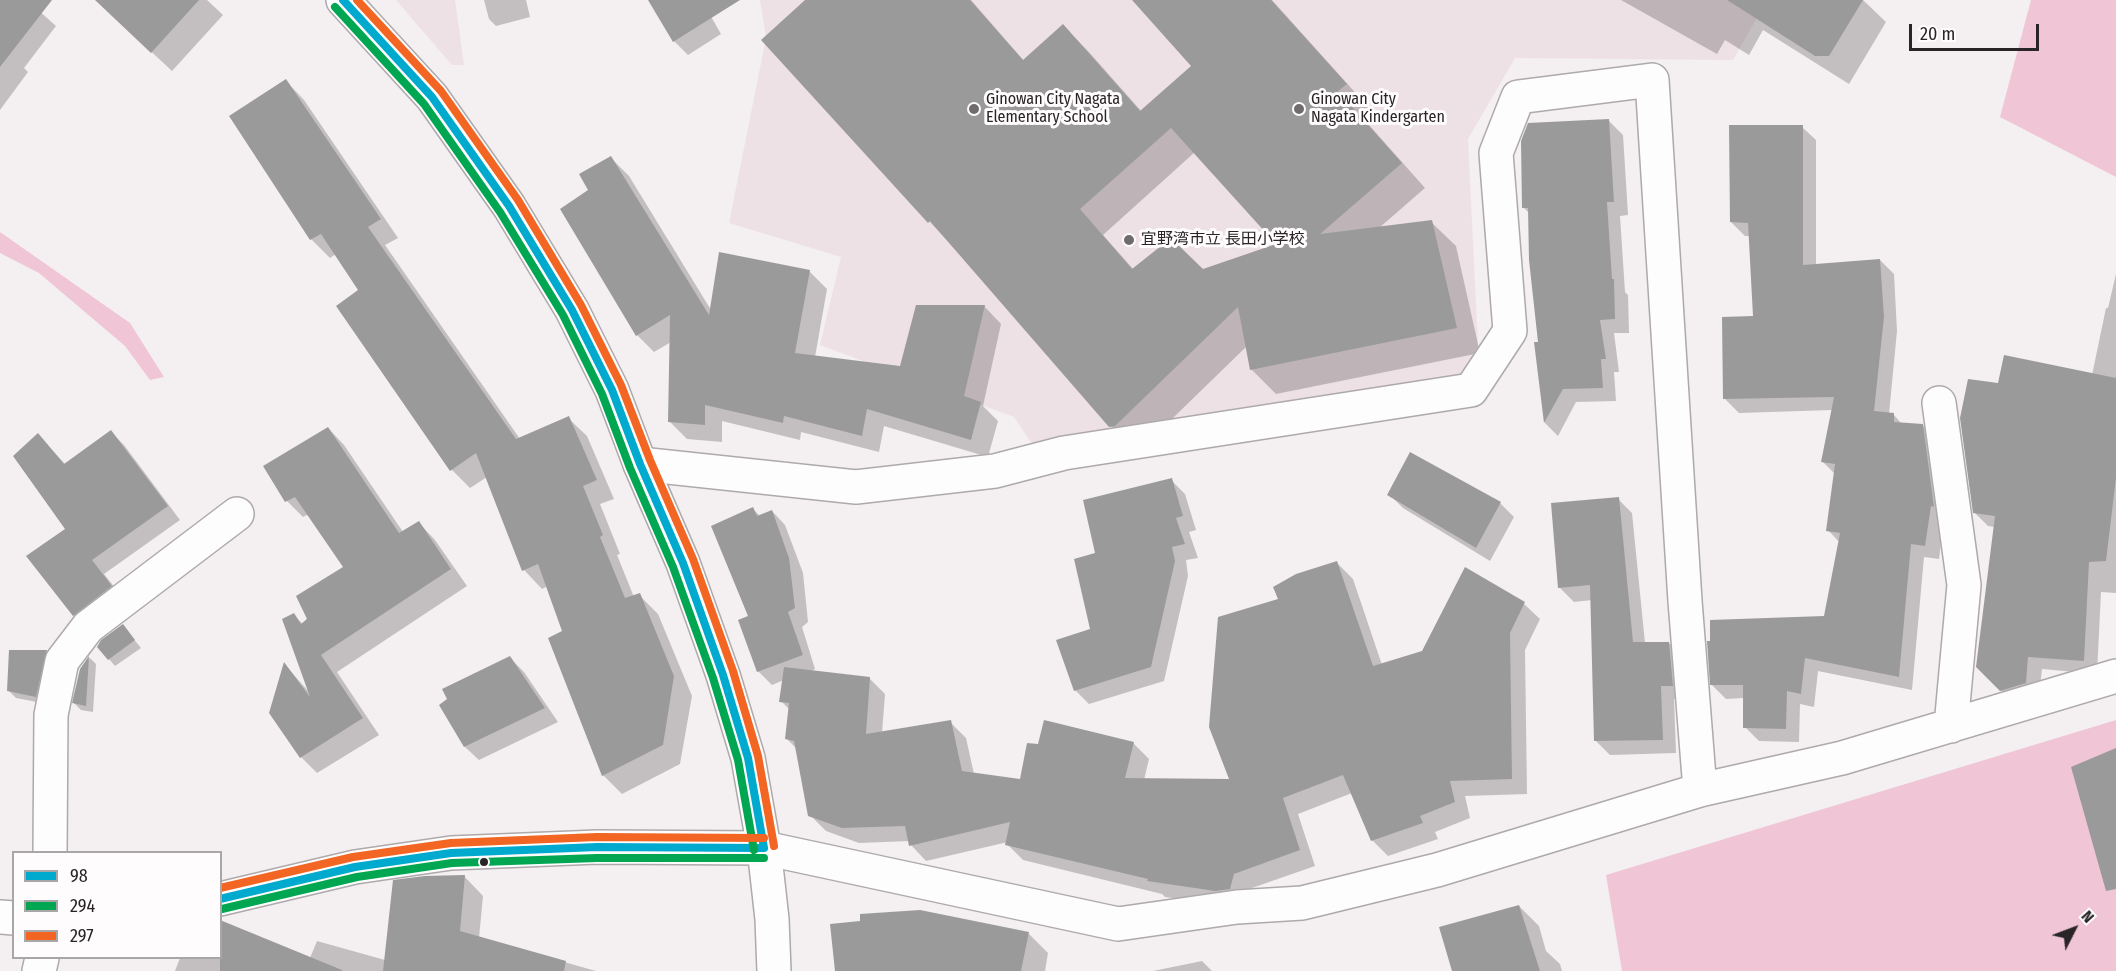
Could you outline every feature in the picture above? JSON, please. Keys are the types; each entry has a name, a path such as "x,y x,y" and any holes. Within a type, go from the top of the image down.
{"street":[{"path":"343,0 432,97 509,206 573,310 612,390 640,464 682,563 723,675 748,758 764,849 772,919 774,971"},
{"path":"640,464 856,488 995,471 1064,453 1472,390 1510,331 1496,153 1518,97 1652,80 1685,602 1700,790"},
{"path":"1939,403 1964,585 1951,726"},
{"path":"50,851 51,715 62,661 88,627 237,514"},
{"path":"222,899 356,867 451,853 597,847 764,849 1118,924 1237,907 1302,903 1437,870 1700,790 1842,758 1951,726 2115,673"}],"shaded area":[{"path":"396,0 455,0 464,65 452,65"},
{"name":"宜野湾市立 長田小学校","path":"760,0 1767,0 1733,60 1515,58 1468,139 1478,346 1456,381 1036,450 1014,417 820,345 841,257 729,223 766,38"},
{"path":"2031,0 2116,0 2116,177 2000,117"},
{"path":"0,232 130,323 164,377 150,380 125,346 39,273 0,253"},
{"path":"2116,720 2116,971 1622,971 1606,875"}],"building":[{"path":"0,0 52,0 0,67"},
{"path":"95,0 199,0 151,53"},
{"path":"648,0 740,0 673,42"},
{"path":"805,0 970,0 1023,60 1063,24 1140,111 1191,66 1132,0 1271,0 1347,84 1338,91 1402,163 1320,234 1432,220 1457,328 1250,370 1238,307 1115,426 1109,427 930,221 928,223 761,40","holes":["1171,128 1276,244 1203,269 1171,238 1132,269 1080,209"]},
{"path":"1727,0 1863,0 1829,56 1815,56"},
{"path":"286,79 381,219 368,227 516,439 569,416 597,480 583,486 603,535 600,537 625,598 640,593 674,676 663,745 602,776 548,638 562,631 538,564 522,571 476,453 450,471 336,306 358,290 321,234 310,240 229,116"},
{"path":"1609,119 1614,202 1607,202 1615,319 1600,320 1606,359 1601,359 1603,388 1563,389 1544,423 1534,342 1538,342 1529,260 1528,208 1522,208 1521,141 1528,123"},
{"path":"1729,125 1803,125 1803,265 1880,259 1884,317 1874,411 1894,413 1894,422 1923,424 1934,507 1931,506 1925,546 1911,544 1899,677 1805,658 1801,694 1787,691 1786,729 1743,728 1743,685 1710,685 1707,641 1710,641 1710,620 1824,616 1840,533 1826,531 1835,464 1821,462 1834,397 1723,399 1722,317 1753,316 1748,223 1730,222"},
{"path":"611,156 709,315 719,252 810,270 795,353 900,366 916,305 985,305 964,396 981,402 971,440 867,409 862,436 784,416 783,423 705,405 705,425 668,422 670,315 636,336 560,209 588,190 579,174"},
{"path":"2004,355 2116,378 2116,478 2106,561 2089,562 2084,661 2028,657 2026,683 2000,691 1976,667 1995,516 1973,513 1960,418 1968,379 1998,383"},
{"path":"328,427 399,533 419,521 451,569 321,655 363,718 300,758 269,713 284,662 310,697 282,619 294,613 301,624 307,619 296,596 343,567 295,497 285,502 263,466"},
{"path":"111,430 168,506 92,560 112,586 73,616 26,556 65,529 13,456 38,433 64,464"},
{"path":"1410,452 1501,502 1476,548 1387,495"},
{"path":"1172,478 1183,516 1176,518 1185,544 1172,547 1175,561 1151,667 1074,691 1056,640 1090,629 1074,559 1095,553 1083,500"},
{"path":"1619,497 1633,642 1669,642 1673,686 1661,686 1663,740 1594,741 1590,585 1558,588 1551,503"},
{"path":"753,507 757,516 772,510 789,558 795,608 788,612 803,655 757,672 738,620 748,616 711,526"},
{"path":"1337,561 1373,666 1422,651 1465,567 1525,602 1510,633 1512,779 1450,781 1455,802 1420,816 1423,823 1371,841 1343,775 1283,798 1300,850 1234,874 1230,889 1215,891 1147,881 1148,879 1005,845 1010,822 909,846 905,826 842,828 808,816 794,741 785,739 789,703 779,702 784,667 870,677 866,734 951,720 962,771 1020,779 1027,743 1038,744 1044,720 1134,742 1125,778 1229,779 1209,727 1218,617 1278,599 1273,587 1296,574"},
{"path":"123,624 135,640 108,660 97,647 101,640"},
{"path":"9,650 47,650 36,697 7,691"},
{"path":"89,656 86,706 72,703 80,669"},
{"path":"510,656 545,708 464,747 439,705 447,699 442,689"},
{"path":"2116,748 2116,889 2106,891 2071,767"},
{"path":"465,875 460,931 566,961 564,971 383,971 393,880"},
{"path":"1519,905 1540,971 1452,971 1439,927"},
{"path":"920,910 1029,932 1021,971 835,971 830,924 860,921 860,914"},
{"path":"222,921 342,970 342,971 220,971"}],"transit line":[{"name":"98","path":"343,0 432,97 509,206 572,310 612,390 640,464 683,563 723,675 748,758 764,848"},
{"name":"297","path":"357,0 441,91 518,200 581,305 621,385 650,460 693,559 733,671 758,756 774,846"},
{"name":"294","path":"335,7 424,104 500,212 563,315 602,394 630,468 673,567 713,678 738,760 754,850"},
{"name":"297","path":"222,888 353,857 451,843 597,837 764,838"},
{"name":"98","path":"222,899 355,867 451,853 597,847 764,848"},
{"name":"294","path":"222,909 357,877 452,863 597,858 764,858"}],"place":[{"name":"Ginowan City Nagata Elementary School","path":"974,109"},
{"name":"Ginowan City Nagata Kindergarten","path":"1299,109"},
{"name":"宜野湾市立 長田小学校","path":"1129,240"}]}
